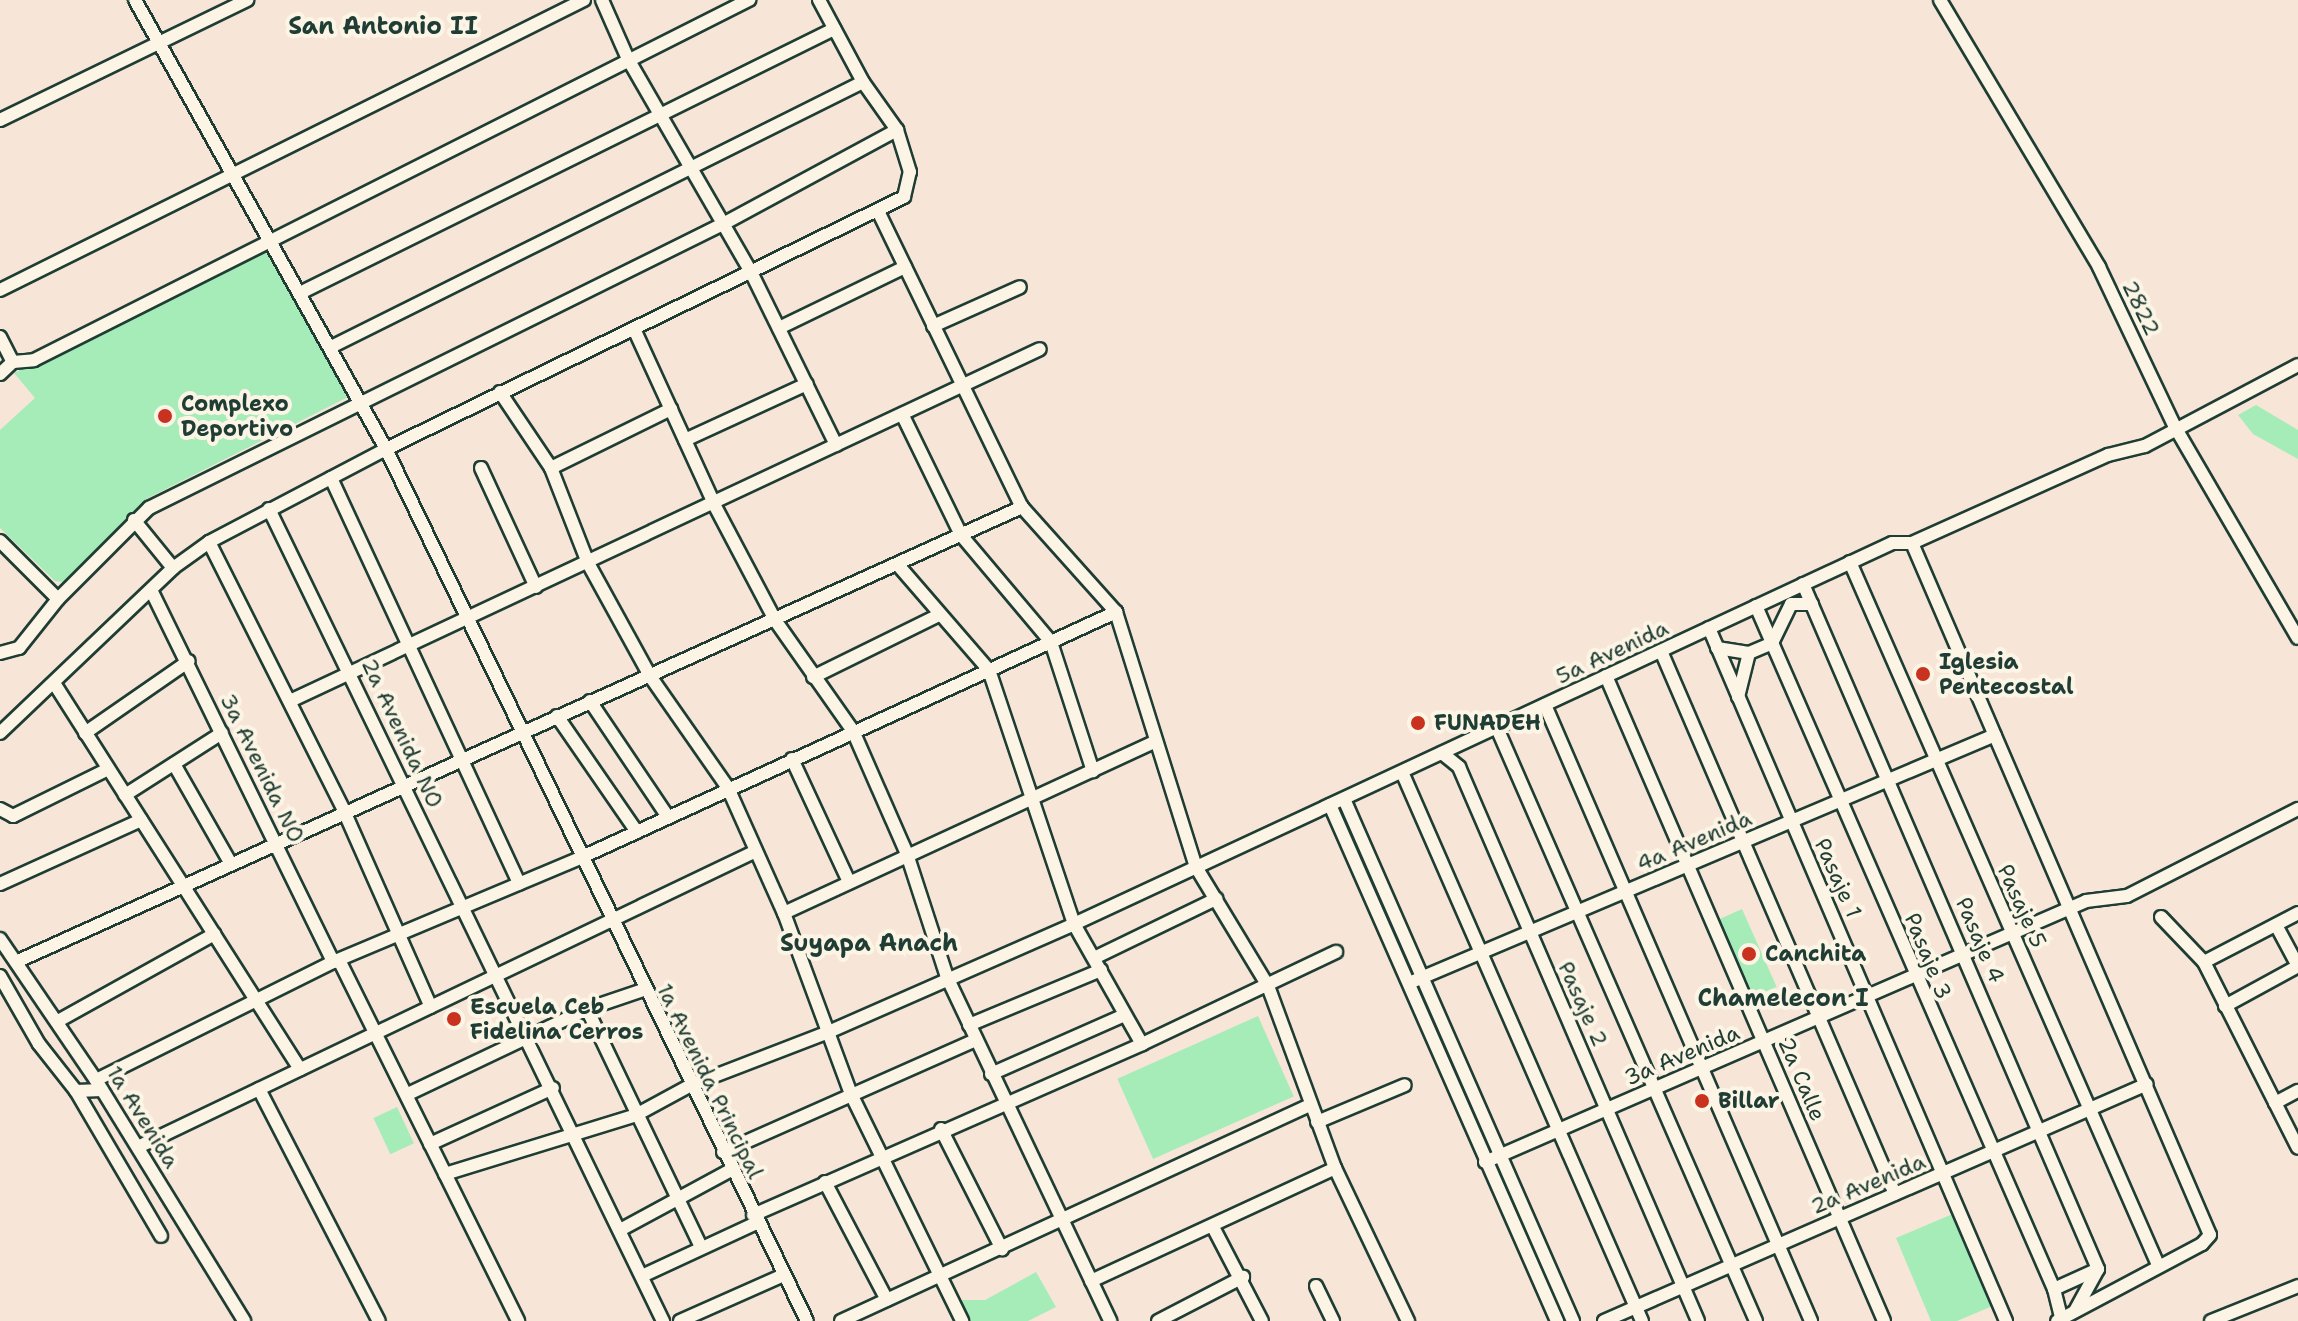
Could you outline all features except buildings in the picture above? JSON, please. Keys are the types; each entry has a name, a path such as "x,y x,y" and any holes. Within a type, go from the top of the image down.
{"street":[{"name":"1a Avenida Principal","path":"135,0 386,449 643,990 807,1321"},
{"path":"0,120 247,0"},
{"path":"0,290 584,0"},
{"path":"602,0 628,59 750,270 836,445"},
{"path":"0,374 13,362 34,360 749,0"},
{"path":"0,732 152,592 173,568 209,542 500,392 635,331 750,270 904,197 909,187 907,153 897,130 863,82 819,0"},
{"name":"2822","path":"1940,0 2099,267 2175,427 2298,638"},
{"path":"300,293 834,29"},
{"path":"331,347 692,171 863,82"},
{"path":"0,653 19,648 58,599 134,520 361,402 723,224 897,130"},
{"path":"878,211 1022,507 1116,612 1154,742 1196,867 1268,986 1335,1168 1408,1321"},
{"path":"779,328 905,267"},
{"path":"933,326 1020,287"},
{"path":"635,331 715,506 775,620 853,731 907,854 947,977 1003,1101 1110,1321"},
{"path":"0,337 13,362"},
{"path":"290,701 715,506 836,445 964,389 1040,349"},
{"name":"5a Avenida","path":"445,1174 634,1116 691,1085 826,1033 947,977 1074,924 1892,543 1912,543 2108,455 2145,446 2175,427 2298,365"},
{"path":"685,440 807,384"},
{"path":"500,392 551,468 588,563 650,676 728,788 784,913 851,1094 962,1321"},
{"path":"551,468 671,409"},
{"path":"903,416 961,535 1051,642 1093,771"},
{"path":"481,468 536,587"},
{"path":"331,478 519,883"},
{"path":"18,961 182,883 1022,507"},
{"name":"2a Avenida NO","path":"269,509 352,673 663,1321"},
{"path":"134,520 173,568"},
{"path":"0,541 58,599"},
{"path":"209,542 344,811 431,1007"},
{"path":"1912,543 2210,1235 2202,1244 2060,1320"},
{"name":"Pasaje 5","path":"1850,562 2158,1265"},
{"path":"898,565 989,670 1074,924 1142,1044"},
{"name":"Pasaje 4","path":"1803,584 1891,779 1964,956 2042,1130 2098,1269"},
{"name":"3a Avenida NO","path":"152,592 336,961 408,1094 518,1321"},
{"path":"1717,648 1749,653 1772,643 1791,604 1812,604"},
{"name":"Pasaje 3","path":"1756,606 1838,801 2054,1289 2060,1320"},
{"path":"76,1091 99,1085 255,999 336,961 580,858 1116,612"},
{"path":"813,677 939,615"},
{"name":"Pasaje 1","path":"1709,628 2006,1321"},
{"path":"1661,651 1895,1194"},
{"path":"1738,697 1749,653"},
{"path":"85,733 189,661"},
{"name":"2a Calle","path":"1606,676 1884,1321"},
{"path":"54,683 300,1069"},
{"path":"590,701 668,817"},
{"path":"1545,705 1811,1321"},
{"path":"557,716 637,832"},
{"path":"1497,728 1756,1321"},
{"path":"125,795 222,733"},
{"name":"4a Avenida","path":"1409,983 1995,735"},
{"path":"784,913 1154,742"},
{"name":"Pasaje 2","path":"1442,753 1459,767 1698,1321"},
{"path":"792,759 849,882"},
{"path":"174,764 230,862"},
{"path":"0,809 13,816 108,769"},
{"path":"1402,772 1642,1321"},
{"path":"1344,799 1573,1321"},
{"path":"1330,805 1557,1321"},
{"name":"3a Avenida","path":"1485,1162 2086,901 2127,896 2298,809"},
{"path":"0,884 141,820"},
{"path":"138,1147 756,851"},
{"path":"969,1025 1097,964 1216,899"},
{"path":"2204,962 2298,913"},
{"path":"2161,917 2191,942 2204,962 2297,1145"},
{"path":"2225,1006 2298,966 2276,925"},
{"path":"58,1021 214,934"},
{"name":"1a Avenida","path":"0,939 18,961 99,1085 244,1321"},
{"path":"642,1276 825,1182 1003,1101 1142,1044 1336,952"},
{"path":"0,976 39,1044 76,1091 161,1236"},
{"path":"408,1094 587,1009 643,990"},
{"path":"587,1009 634,1116 701,1247"},
{"path":"991,1074 1125,1015"},
{"path":"723,1152 976,1040"},
{"name":"2a Avenida","path":"1604,1321 2147,1084"},
{"path":"1317,1122 1405,1085"},
{"path":"430,1144 553,1088"},
{"path":"259,1089 379,1321"},
{"path":"2275,1103 2298,1091"},
{"path":"841,1321 1310,1105"},
{"path":"941,1129 1002,1249"},
{"path":"1091,1281 1335,1168"},
{"path":"620,1230 733,1169"},
{"path":"825,1182 887,1300"},
{"path":"1213,1227 1243,1277 1262,1321"},
{"path":"2075,1311 2098,1269"},
{"path":"2054,1289 2098,1269"},
{"path":"680,1321 784,1275"},
{"path":"1158,1321 1243,1277"},
{"path":"1316,1286 1333,1321"},
{"path":"2211,1321 2246,1315 2297,1288"}],"green space":[{"name":"Complexo Deportivo","path":"258,250 267,254 348,397 146,499 63,582 55,581 0,528 0,430 35,398 14,373"},
{"path":"2256,405 2298,430 2298,459 2253,434 2238,415"},
{"name":"Canchita","path":"1742,909 1777,987 1754,997 1719,919"},
{"path":"1258,1016 1294,1096 1153,1159 1117,1079"},
{"path":"397,1107 414,1143 390,1154 373,1118"},
{"path":"1955,1213 1995,1305 1957,1321 1931,1321 1896,1238"},
{"path":"1036,1272 1056,1307 1028,1321 969,1321 959,1300 985,1300"}],"place":[{"name":"Complexo Deportivo","path":"165,416"},
{"name":"Iglesia Pentecostal","path":"1923,674"},
{"name":"FUNADEH","path":"1418,723"},
{"name":"Canchita","path":"1749,954"},
{"name":"Escuela Ceb Fidelina Cerros","path":"454,1019"},
{"name":"Billar","path":"1702,1101"}],"district":[{"name":"San Antonio II","path":"383,27"},
{"name":"Suyapa Anach","path":"869,944"},
{"name":"Chamelecon I","path":"1783,999"}]}
